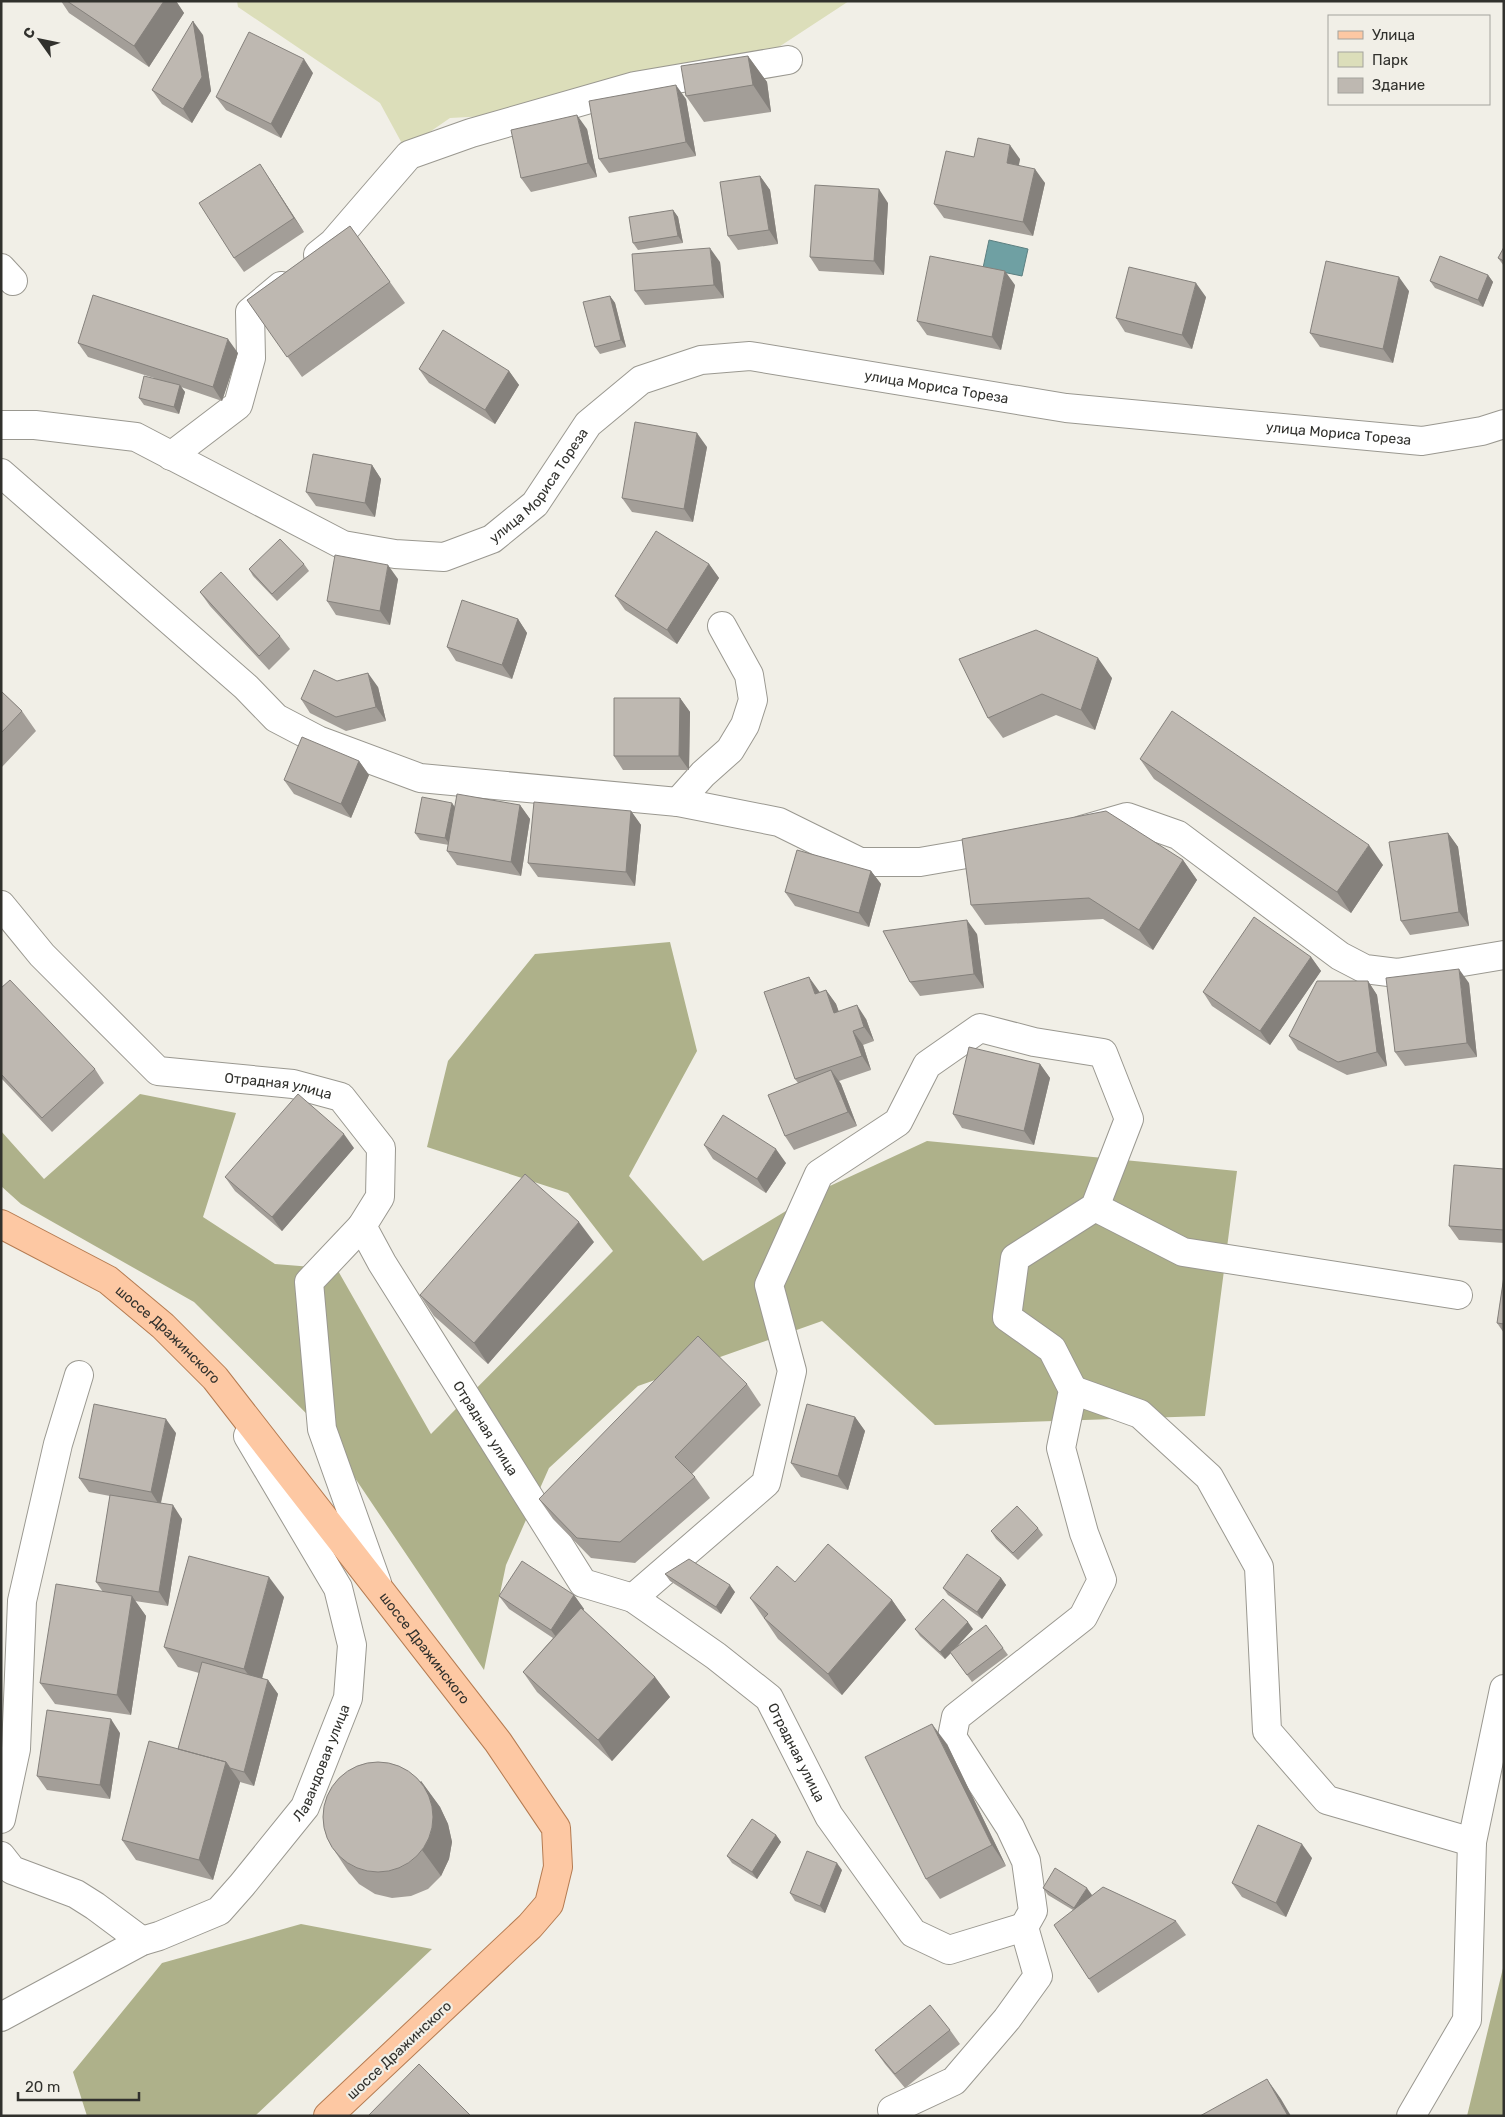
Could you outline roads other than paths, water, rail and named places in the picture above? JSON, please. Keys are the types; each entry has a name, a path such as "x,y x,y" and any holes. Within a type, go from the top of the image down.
{"main road":[{"name":"шоссе Дражинского","path":"1,1224 108,1280 163,1326 214,1378 498,1742 556,1828 558,1868 549,1904 530,1926 328,2116"}],"street":[{"path":"1,425 35,426 136,437 172,456 238,405 251,358 250,312 333,243 409,155 471,133 635,86 788,60"},
{"name":"улица Мориса Тореза","path":"172,456 343,545 395,554 444,557 492,539 535,504 588,424 641,380 701,360 750,356 1066,408 1422,441 1482,431 1504,424"},
{"path":"1,473 246,687 276,718 318,740 420,778 678,802 779,822 860,862 920,862 1030,843"},
{"path":"678,802 703,774 730,750 745,725 754,700 749,675 722,626"},
{"path":"1058,836 1127,817 1178,835 1340,956 1366,969 1397,973 1504,955"},
{"name":"Отрадная улица","path":"1,905 42,955 158,1071 293,1084 341,1097 381,1148 380,1197 362,1226 382,1264 583,1583 633,1598 716,1656 769,1698 829,1816 913,1933 949,1950 1024,1927"},
{"path":"633,1598 766,1483 792,1370 769,1285 819,1174 898,1122 927,1065 980,1028 1034,1042 1102,1053 1129,1119 1095,1207 1015,1258 1006,1317 1052,1349 1073,1390 1061,1448 1084,1533 1102,1580 1083,1617 956,1717 952,1737 1010,1828 1026,1861 1033,1911 1024,1927 1038,1976 1007,2019 954,2081 892,2110"},
{"path":"1095,1207 1183,1252 1458,1296"},
{"path":"362,1226 309,1282 322,1429 380,1591"},
{"path":"1,1819 16,1749 22,1601 58,1444 79,1375"},
{"name":"Лавандовая улица","path":"1,2018 142,1941 219,1911 305,1806 348,1698 352,1645 338,1588 214,1378"},
{"path":"1073,1390 1140,1414 1209,1477 1259,1567 1267,1731 1327,1800 1472,1842"},
{"path":"1411,2116 1467,2020 1472,1842 1504,1689"},
{"path":"1,1856 12,1870 76,1894 142,1941"}],"water":[{"path":"989,240 1028,249 1022,276 983,268"}]}
